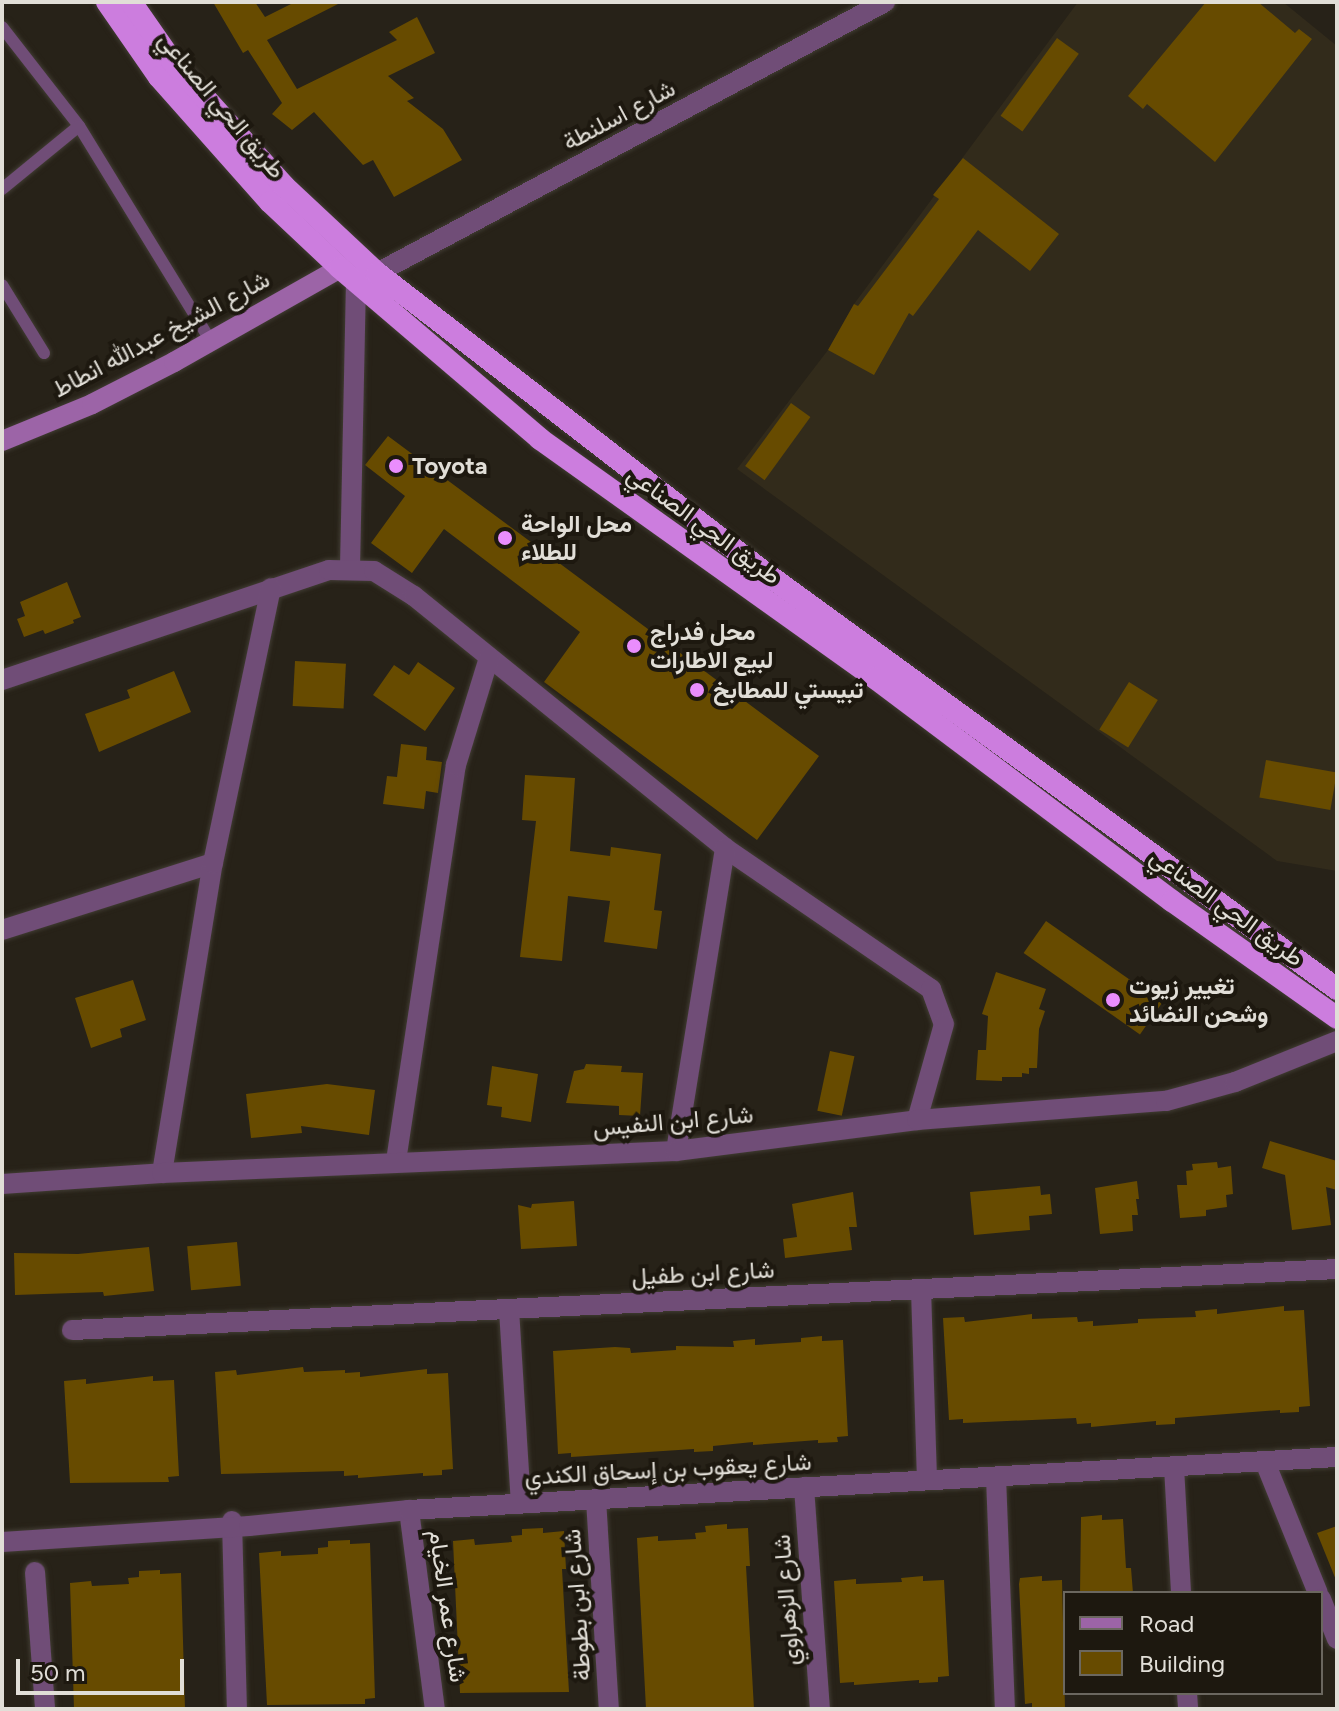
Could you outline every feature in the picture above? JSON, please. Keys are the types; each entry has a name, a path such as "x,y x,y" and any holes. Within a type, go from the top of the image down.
{"highway":[{"name":"طريق الحي الصناعي","path":"107,2 159,77 270,202 358,274 540,439 875,678 1172,901 1337,1018"},
{"name":"طريق الحي الصناعي","path":"131,2 172,61 358,274 1337,989"}],"main road":[{"name":"شارع الشيخ عبدالله انطاط","path":"2,441 92,404 211,341 358,274"}],"street":[{"name":"شارع اسلنطة","path":"358,274 885,2"},
{"path":"350,568 358,274"},
{"path":"2,680 329,570 350,568 374,571 414,596 725,848 931,989 944,1024 917,1120"},
{"path":"162,1173 213,863 271,588"},
{"path":"396,1161 456,765 489,658"},
{"path":"676,1151 725,848"},
{"path":"2,930 213,863"},
{"name":"شارع ابن النفيس","path":"2,1184 396,1161 676,1151 917,1120 1166,1101 1235,1082 1337,1041"},
{"name":"شارع ابن طفيل","path":"72,1330 1337,1269"},
{"path":"921,1289 927,1480"},
{"path":"509,1309 521,1503"},
{"name":"شارع يعقوب بن إسحاق الكندي","path":"2,1542 409,1510 1337,1457"},
{"path":"1265,1462 1317,1591"},
{"path":"1174,1467 1181,1591"},
{"path":"996,1477 1005,1709"},
{"name":"شارع الزهراوي","path":"804,1487 820,1709"},
{"name":"شارع ابن بطوطة","path":"596,1499 609,1709"},
{"name":"شارع عمر الخيام","path":"409,1510 435,1709"},
{"path":"232,1524 237,1709"},
{"path":"35,1572 45,1709"},
{"path":"1323,1604 1337,1639"}],"lane":[{"path":"2,27 79,126 211,341"},
{"path":"2,189 79,126"},
{"path":"2,285 44,353"}],"shaded area":[{"path":"1078,2 1283,2 1337,46 1337,871 1277,861 737,469 828,350 854,304"}],"building":[{"path":"213,2 255,2 265,17 295,2 342,2 267,40 297,89 397,40 389,32 417,17 435,53 388,76 414,98 407,101 443,129 462,160 394,197 373,160 363,165 314,112 292,130 272,114 282,103 248,50 243,53"},
{"path":"1206,2 1258,2 1295,33 1299,29 1312,39 1215,162 1147,104 1143,109 1128,96"},
{"path":"1057,38 1079,54 1022,132 1001,116"},
{"path":"963,158 1059,234 1030,271 978,230 913,316 909,313 874,375 828,350 854,304 858,306 939,199 933,195"},
{"path":"791,403 810,417 765,480 745,466"},
{"path":"388,436 819,756 757,840 544,682 580,632 444,529 412,573 371,543 405,496 365,465"},
{"path":"67,582 81,617 73,620 74,623 45,634 43,630 24,637 17,619 25,616 20,602"},
{"path":"295,661 346,664 344,709 293,706"},
{"path":"418,662 455,688 425,731 373,695 394,665 409,675"},
{"path":"174,671 191,712 99,752 85,714 130,698 127,690"},
{"path":"1129,682 1158,700 1128,748 1099,729"},
{"path":"401,744 427,747 426,760 442,762 438,793 426,791 424,809 383,804 387,776 397,777"},
{"path":"1266,760 1337,773 1330,810 1259,797"},
{"path":"525,775 575,778 570,851 610,856 611,847 661,854 654,910 662,911 657,949 604,942 610,901 568,896 562,961 520,957 536,821 522,820"},
{"path":"1046,921 1162,1002 1140,1034 1024,953"},
{"path":"996,972 1046,989 1039,1009 1045,1011 1039,1029 1037,1068 1029,1068 1029,1074 1022,1073 1022,1077 1002,1077 1002,1081 976,1080 978,1050 986,1050 988,1016 982,1014"},
{"path":"133,980 146,1020 120,1029 122,1037 91,1048 75,998"},
{"path":"830,1051 854,1056 842,1116 817,1111"},
{"path":"586,1064 622,1066 621,1072 643,1073 640,1116 619,1115 619,1106 566,1103 574,1071 584,1069"},
{"path":"492,1066 538,1074 531,1122 501,1117 502,1107 487,1105"},
{"path":"327,1084 375,1090 369,1135 301,1126 302,1133 251,1138 246,1094"},
{"path":"1270,1141 1337,1161 1337,1190 1326,1187 1331,1225 1292,1230 1285,1175 1262,1168"},
{"path":"1217,1162 1218,1168 1231,1166 1233,1194 1226,1195 1227,1207 1206,1210 1206,1216 1180,1218 1177,1185 1187,1185 1186,1171 1193,1170 1192,1164"},
{"path":"1137,1181 1138,1215 1132,1215 1133,1231 1100,1234 1095,1188"},
{"path":"1040,1186 1041,1195 1050,1194 1052,1214 1029,1216 1030,1230 974,1235 970,1192"},
{"path":"853,1192 857,1227 849,1227 852,1250 785,1258 783,1239 797,1237 792,1204"},
{"path":"574,1201 577,1246 521,1249 518,1205 531,1208 532,1204"},
{"path":"237,1242 241,1286 191,1290 187,1246"},
{"path":"149,1247 154,1291 104,1296 103,1292 15,1295 14,1253 78,1254"},
{"path":"1284,1306 1284,1311 1304,1310 1310,1406 1299,1407 1299,1412 1280,1413 1280,1410 1175,1418 1175,1424 1156,1425 1156,1421 1091,1427 1091,1423 1077,1424 1076,1418 963,1423 963,1419 949,1420 943,1318 964,1317 965,1322 1032,1314 1032,1319 1077,1317 1078,1322 1093,1321 1093,1326 1138,1323 1138,1319 1196,1317 1195,1311 1217,1309 1217,1314"},
{"path":"822,1336 822,1341 843,1340 848,1436 837,1437 838,1442 818,1443 818,1440 753,1445 753,1442 713,1446 713,1451 694,1452 694,1449 571,1457 571,1453 558,1454 553,1351 615,1347 630,1348 631,1353 676,1350 676,1346 734,1347 733,1341 755,1339 755,1345 801,1342 801,1338"},
{"path":"303,1367 304,1372 360,1372 360,1377 427,1369 427,1374 448,1373 453,1469 442,1470 442,1475 423,1476 423,1473 358,1478 358,1475 344,1476 344,1471 221,1474 215,1372 236,1370 237,1375"},
{"path":"153,1376 153,1381 174,1380 179,1476 168,1477 169,1482 70,1483 64,1381 86,1379 86,1384"},
{"path":"1102,1515 1102,1520 1123,1519 1126,1568 1131,1568 1133,1591 1080,1591 1081,1517"},
{"path":"727,1524 727,1529 748,1528 750,1566 746,1566 754,1709 646,1709 637,1538 658,1536 658,1541 696,1539 695,1533 706,1532 705,1526"},
{"path":"1337,1526 1337,1580 1336,1580 1317,1533"},
{"path":"543,1528 543,1533 564,1531 566,1569 562,1569 569,1692 460,1693 453,1541 474,1539 475,1545 512,1542 511,1536 522,1535 522,1529"},
{"path":"350,1540 350,1544 370,1543 375,1698 365,1699 365,1704 267,1705 259,1553 281,1551 281,1556 318,1554 318,1548 328,1547 328,1541"},
{"path":"160,1570 160,1574 181,1573 185,1709 74,1709 70,1583 91,1581 92,1586 129,1584 128,1578 139,1577 139,1571"},
{"path":"923,1576 923,1581 944,1580 949,1676 938,1677 938,1682 840,1683 834,1581 856,1579 856,1584 902,1582 901,1578"},
{"path":"1042,1576 1042,1581 1062,1580 1065,1709 1032,1709 1032,1703 1025,1704 1020,1578"}],"place":[{"name":"Toyota","path":"396,466"},
{"name":"محل الواحة للطلاء","path":"505,538"},
{"name":"محل فدراج لبيع الاطارات","path":"634,646"},
{"name":"تبيستي للمطابخ","path":"697,690"},
{"name":"تغيير زيوت وشحن النضائد","path":"1113,1000"}]}
